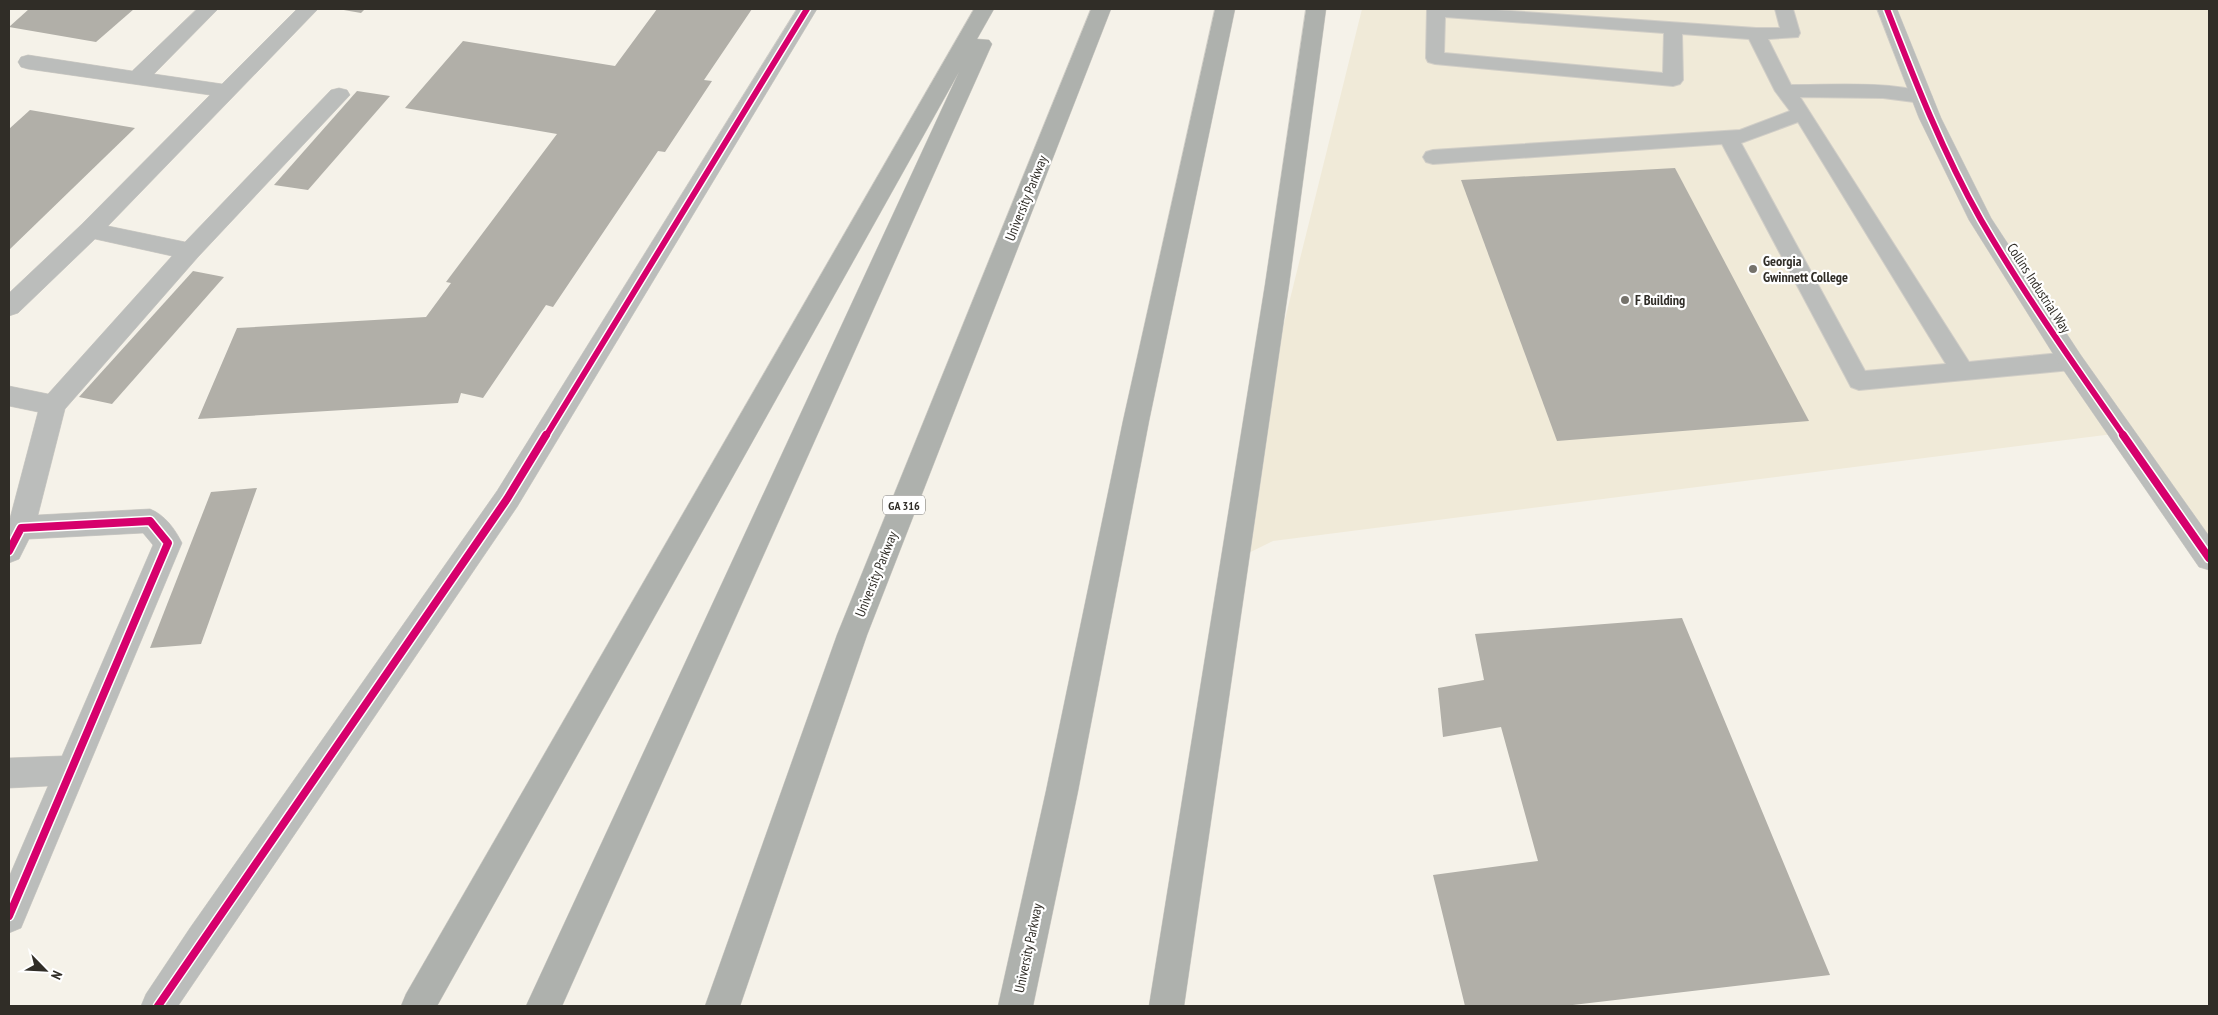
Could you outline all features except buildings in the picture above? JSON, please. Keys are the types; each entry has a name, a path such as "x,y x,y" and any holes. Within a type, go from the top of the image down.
{"highway":[{"path":"418,1006 984,9"},
{"path":"544,1006 998,9"},
{"name":"University Parkway","path":"722,1006 852,635 1101,9"},
{"name":"University Parkway","path":"1015,1006 1062,792 1138,412 1225,9"},
{"path":"1166,1006 1274,304 1316,9"}],"street":[{"path":"136,79 208,9"},
{"path":"9,307 90,230 308,9"},
{"path":"158,1006 207,932 507,499 807,9"},
{"name":"Collins Industrial Way","path":"1887,9 1930,118 1981,220 2071,361 2209,558"},
{"path":"28,62 227,91"},
{"path":"9,916 168,543 150,521 15,540 53,405 190,251 339,95"},
{"path":"90,230 190,251"},
{"path":"9,396 53,405"},
{"path":"9,772 71,770"}],"lane":[{"path":"1673,29 1673,80 1435,58 1436,10 1673,29 1756,34 1791,33 1784,9"},
{"path":"1756,34 1785,91 1802,112 1963,371"},
{"path":"1785,91 1883,92 1922,97"},
{"path":"1434,157 1742,136 1802,112"},
{"path":"1728,137 1859,381 2071,361"}],"shaded area":[{"name":"Georgia Gwinnett College","path":"1362,9 2209,9 2209,554 2121,433 1273,541 1224,565"}],"cycle path":[{"path":"158,1006 507,499 807,9"},
{"path":"1887,9 1930,118 1981,220 2071,361 2209,558"},
{"path":"9,551 21,528 150,521 168,543 9,916"}],"place":[{"name":"Georgia Gwinnett College","path":"1753,269"},
{"name":"F Building","path":"1625,300"}]}
